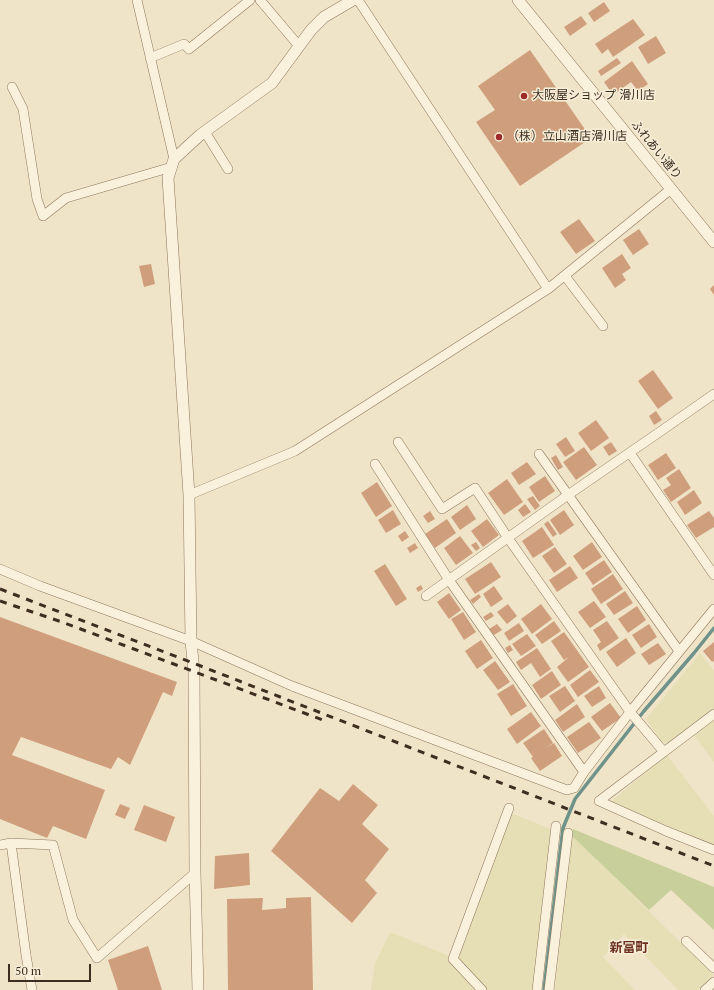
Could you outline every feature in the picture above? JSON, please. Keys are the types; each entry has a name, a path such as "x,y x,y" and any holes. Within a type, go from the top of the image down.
{"street":[{"path":"137,0 173,163 168,178 189,494 191,641 194,672 195,873 198,990"},
{"path":"150,58 184,44 189,49 250,0"},
{"path":"260,0 300,46"},
{"path":"12,87 23,109 36,199 43,216 66,198 173,163 205,132 272,83 311,30 324,18 353,0"},
{"path":"358,0 548,289"},
{"name":"ふれあい通り","path":"518,0 714,242"},
{"path":"205,132 228,169"},
{"path":"189,494 295,451 548,289 671,189"},
{"path":"565,276 603,326"},
{"path":"426,596 568,494 630,453 714,394"},
{"path":"398,442 442,509 475,488 508,538 630,712 664,752"},
{"path":"630,453 714,575"},
{"path":"539,454 680,651"},
{"path":"374,464 449,580 584,772"},
{"path":"0,570 191,641 292,686 567,790 574,788 584,772 630,712 714,609"},
{"path":"714,714 599,801 666,831 714,850"},
{"path":"482,990 453,959 508,808"},
{"path":"537,990 556,826"},
{"path":"549,990 568,833"},
{"path":"0,845 11,843 53,845 73,920 97,958 195,873"},
{"path":"11,843 32,990"},
{"path":"686,941 714,968"},
{"path":"705,990 714,982"}],"shaded area":[{"path":"700,653 714,670 714,709 669,743 662,742 646,719"},
{"path":"714,720 714,762 694,735"},
{"path":"667,755 714,816 714,845 610,802"},
{"path":"511,813 551,829 534,990 487,990 456,958"},
{"path":"571,835 714,975 698,990 678,990 624,934 603,957 635,990 555,990"},
{"path":"390,932 447,955 478,990 371,990 375,964"}],"green space":[{"path":"573,829 714,887 714,930 671,890 649,910 571,835"}],"building":[{"path":"604,2 610,11 594,22 588,13"},
{"path":"581,16 587,24 570,36 564,27"},
{"path":"633,19 645,35 613,57 608,49 602,54 595,44"},
{"path":"656,36 666,53 648,64 638,47"},
{"path":"530,50 591,138 520,186 476,122 495,110 478,86"},
{"path":"617,58 621,63 601,76 598,71"},
{"path":"632,61 648,84 638,91 631,82 613,95 604,82"},
{"path":"579,219 595,241 576,254 560,232"},
{"path":"639,229 649,244 633,255 623,240"},
{"path":"622,254 631,268 622,274 626,280 615,288 602,268"},
{"path":"151,264 155,284 144,287 139,266"},
{"path":"714,285 714,295 710,289"},
{"path":"653,370 673,398 658,409 638,381"},
{"path":"656,411 662,420 654,425 649,416"},
{"path":"596,420 609,438 591,451 578,433"},
{"path":"566,437 575,451 565,457 556,444"},
{"path":"611,442 617,451 609,456 603,447"},
{"path":"584,447 597,465 576,480 563,462"},
{"path":"666,453 676,468 658,480 648,465"},
{"path":"556,455 563,467 558,470 551,458"},
{"path":"527,462 536,474 519,485 511,473"},
{"path":"679,469 691,488 671,502 663,490 671,485 666,478"},
{"path":"545,476 555,491 539,502 529,487"},
{"path":"507,479 523,502 504,515 488,493"},
{"path":"377,482 392,506 376,517 361,493"},
{"path":"694,490 702,503 685,515 677,502"},
{"path":"533,496 540,506 535,510 527,499"},
{"path":"525,504 531,512 523,517 518,510"},
{"path":"467,505 476,519 460,530 451,517"},
{"path":"393,510 401,524 386,533 378,520"},
{"path":"564,510 574,525 560,535 550,520"},
{"path":"430,511 435,519 428,523 423,516"},
{"path":"709,511 714,518 714,527 696,538 687,525"},
{"path":"447,519 456,533 435,548 425,534"},
{"path":"487,519 499,535 483,547 471,531"},
{"path":"548,521 557,534 553,537 544,524"},
{"path":"542,527 554,545 533,558 522,541"},
{"path":"405,531 409,537 402,542 398,536"},
{"path":"460,536 473,553 456,565 444,548"},
{"path":"476,542 480,548 476,551 471,545"},
{"path":"592,542 602,557 583,570 573,556"},
{"path":"415,543 418,548 410,553 407,548"},
{"path":"555,547 567,564 554,573 542,556"},
{"path":"604,560 612,572 593,585 585,573"},
{"path":"491,562 501,577 475,594 465,579"},
{"path":"385,564 407,599 396,606 374,571"},
{"path":"570,566 578,578 557,592 549,580"},
{"path":"613,574 623,589 601,604 591,589"},
{"path":"421,585 423,589 418,592 416,588"},
{"path":"494,586 503,599 491,607 483,594"},
{"path":"625,591 633,603 614,615 606,604"},
{"path":"449,593 461,610 449,619 437,602"},
{"path":"479,594 481,597 473,604 470,600"},
{"path":"594,601 606,617 590,628 578,612"},
{"path":"508,604 517,616 507,624 497,612"},
{"path":"541,604 552,619 532,634 521,619"},
{"path":"637,606 646,620 628,633 618,619"},
{"path":"463,612 476,632 464,640 451,619"},
{"path":"491,612 494,616 486,621 483,617"},
{"path":"0,617 177,682 172,696 163,692 130,765 118,757 111,769 21,737 12,755 105,790 86,839 53,826 47,838 0,819"},
{"path":"554,621 561,631 542,644 535,635"},
{"path":"607,621 619,638 600,651 597,645 601,642 593,630"},
{"path":"519,623 524,631 509,641 504,633"},
{"path":"497,624 502,630 494,635 489,629"},
{"path":"649,624 657,637 641,648 632,635"},
{"path":"564,632 589,667 568,682 557,667 569,657 564,660 551,641"},
{"path":"527,634 536,646 521,656 512,644"},
{"path":"626,638 636,653 617,667 606,652"},
{"path":"481,640 493,658 477,669 465,651"},
{"path":"714,642 714,661 712,662 703,651"},
{"path":"658,643 666,654 649,665 641,654"},
{"path":"510,645 513,650 508,653 505,648"},
{"path":"537,648 551,669 540,677 531,663 521,670 516,662"},
{"path":"495,661 510,682 498,690 483,670"},
{"path":"590,670 599,682 578,697 570,685"},
{"path":"552,671 561,685 541,699 532,685"},
{"path":"513,684 527,706 511,716 497,694"},
{"path":"565,686 575,701 560,712 549,696"},
{"path":"599,686 606,698 592,707 584,696"},
{"path":"610,703 621,718 602,731 591,717"},
{"path":"577,704 585,717 563,732 555,720"},
{"path":"531,712 541,726 517,744 507,729"},
{"path":"589,722 601,738 578,753 567,737"},
{"path":"544,729 553,743 546,748 554,743 562,756 540,771 531,758 533,757 523,743"},
{"path":"353,784 378,805 362,824 389,849 365,880 377,893 352,923 271,851 320,788 339,801"},
{"path":"120,804 130,808 125,819 115,815"},
{"path":"144,805 175,817 166,842 134,830"},
{"path":"249,853 250,885 214,889 215,856"},
{"path":"311,897 313,990 228,990 227,899 263,898 262,910 286,908 286,898"},
{"path":"148,946 162,990 118,990 108,960"}],"waterway":[{"path":"544,990 563,828 575,799 644,711 714,628"}],"railway":[{"path":"0,589 714,866"},
{"path":"0,601 62,622 328,722"}],"place":[{"name":"大阪屋ショップ 滑川店","path":"524,96"},
{"name":"（株）立山酒店滑川店","path":"499,137"}],"district":[{"name":"新富町","path":"629,948"}]}
